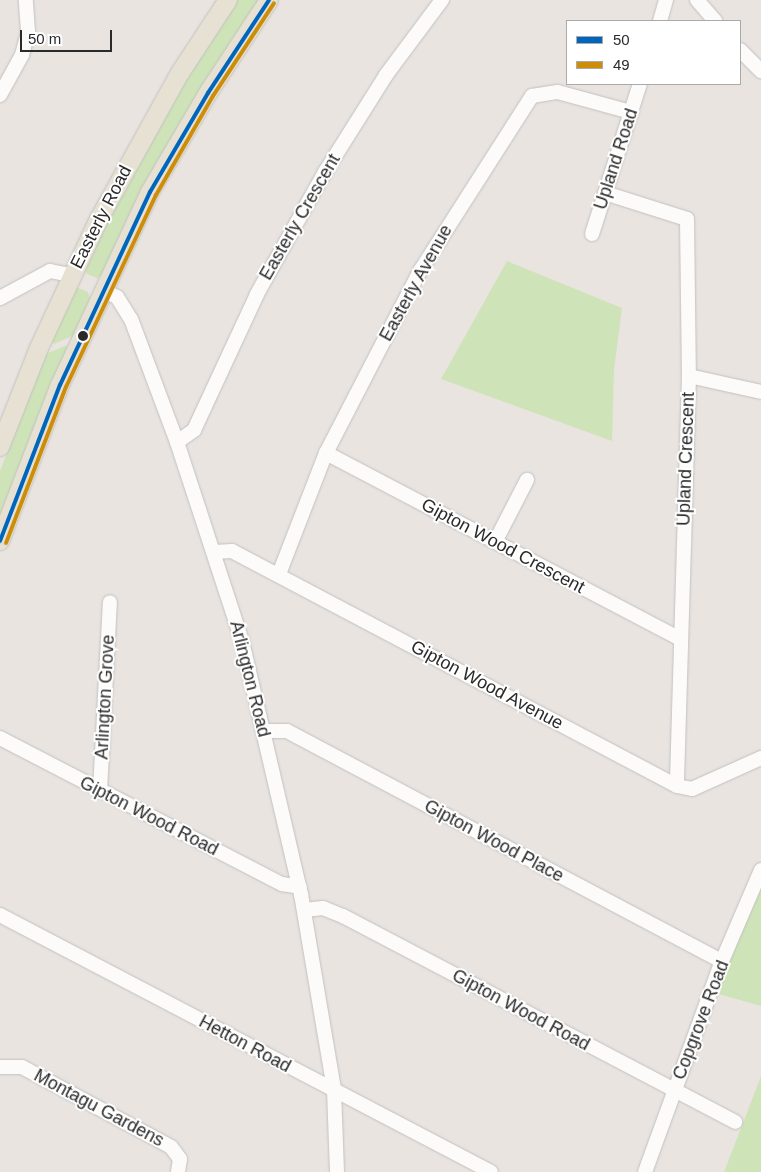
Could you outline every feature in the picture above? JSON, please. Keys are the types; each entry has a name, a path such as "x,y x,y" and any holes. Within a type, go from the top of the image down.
{"main road":[{"name":"Easterly Road","path":"0,447 71,275 115,188 180,73 228,0"},
{"name":"Easterly Road","path":"0,541 56,394 150,192 208,92 270,0"}],"street":[{"path":"0,96 22,54 28,32 26,0"},
{"name":"Easterly Crescent","path":"177,442 194,430 257,294 326,172 386,75 442,0"},
{"path":"660,20 666,0"},
{"path":"697,0 714,20"},
{"path":"741,51 761,71"},
{"name":"Upland Road","path":"592,234 640,85"},
{"name":"Easterly Avenue","path":"279,574 326,453 420,271 532,96 558,92 631,112"},
{"name":"Upland Crescent","path":"605,193 687,218 689,376 676,786"},
{"path":"0,298 50,271 71,275"},
{"name":"Arlington Road","path":"103,290 116,297 131,319 177,442 242,641 300,887 334,1090 337,1172"},
{"path":"689,376 761,392"},
{"name":"Gipton Wood Crescent","path":"326,453 681,639"},
{"path":"495,542 527,480"},
{"name":"Gipton Wood Avenue","path":"214,552 232,550 676,786 692,789 761,758"},
{"name":"Arlington Grove","path":"100,792 110,602"},
{"name":"Gipton Wood Place","path":"264,731 287,732 722,961"},
{"name":"Gipton Wood Road","path":"0,738 100,792 282,884 300,887"},
{"name":"Copgrove Road","path":"645,1172 722,961 761,870"},
{"name":"Gipton Wood Road","path":"304,910 323,908 343,916 735,1122"},
{"name":"Hetton Road","path":"0,914 491,1172"},
{"name":"Montagu Gardens","path":"0,1067 22,1067 171,1147 180,1159 178,1172"}],"green space":[{"path":"237,0 260,0 117,243 102,275 97,278 87,274 84,268 101,233 165,114"},
{"path":"507,261 622,308 614,370 612,441 441,379"},
{"path":"76,287 88,292 90,299 74,335 54,344 52,342"},
{"path":"64,346 68,347 0,527 0,471 44,355"},
{"path":"761,870 761,1006 712,992"},
{"path":"761,1076 761,1172 724,1172 743,1123"}],"transit line":[{"name":"50","path":"0,541 60,385 150,192 208,93 269,0"},
{"name":"49","path":"6,543 66,387 156,195 213,96 274,3"}]}
